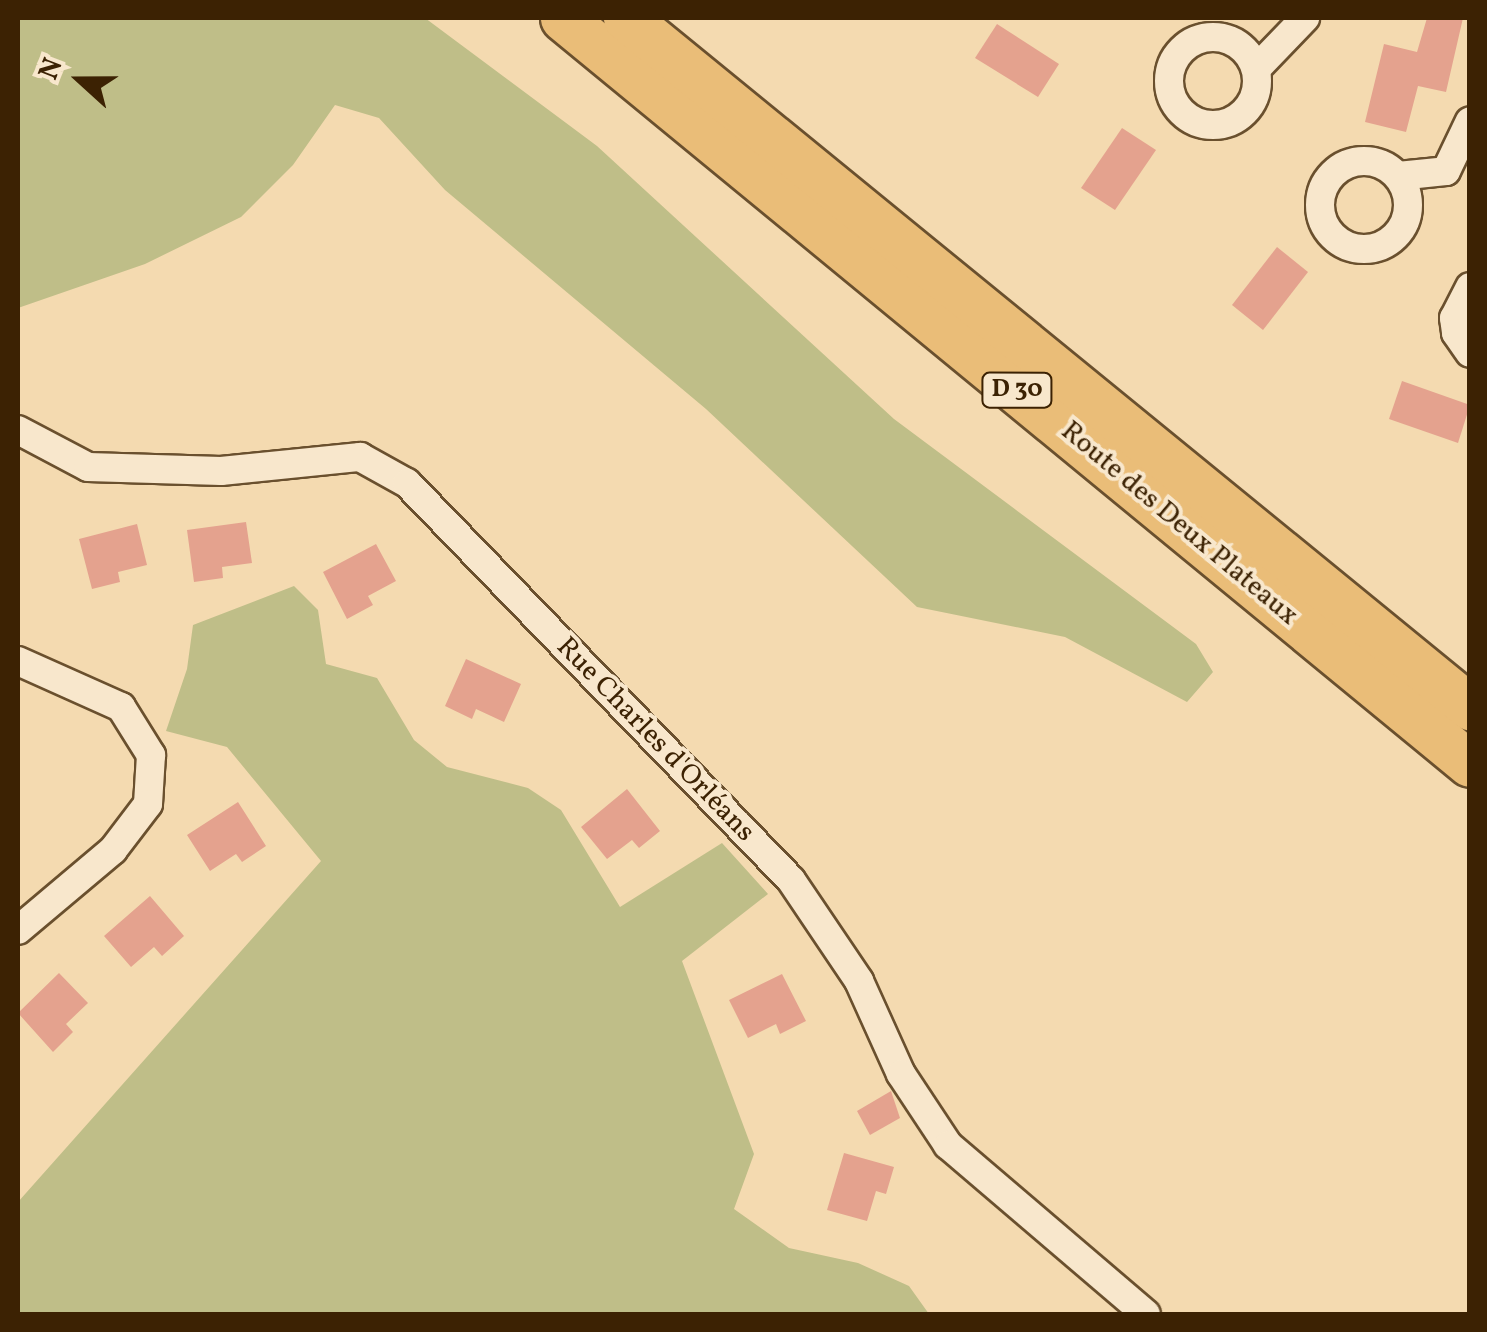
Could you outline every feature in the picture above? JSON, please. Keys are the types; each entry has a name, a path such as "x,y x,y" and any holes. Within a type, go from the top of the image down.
{"main road":[{"name":"Route des Deux Plateaux","path":"563,18 1470,764"},
{"name":"Route des Deux Plateaux","path":"626,18 1470,707"}],"street":[{"path":"1256,69 1305,18"},
{"path":"1398,176 1446,171 1470,121"},
{"path":"1470,287 1454,318 1456,332 1470,353"},
{"name":"Rue Charles d'Orléans","path":"18,430 88,467 221,472 360,456 406,483 791,880 859,980 901,1074 948,1145 1146,1314"},
{"path":"18,661 121,707 151,755 148,804 113,850 18,930"}],"shaded area":[{"path":"18,18 425,18 597,146 894,419 1196,644 1213,672 1187,702 1065,637 917,607 706,409 445,190 379,118 335,105 293,165 241,217 145,264 18,308"},
{"path":"294,586 318,610 326,664 377,678 414,740 447,767 528,788 561,810 620,907 722,843 768,894 682,961 754,1154 734,1209 789,1248 858,1263 909,1286 929,1314 18,1314 18,1202 321,861 227,747 166,731 187,669 193,625"}],"building":[{"path":"1427,18 1463,18 1446,92 1418,86 1406,132 1365,122 1384,44 1417,52"},
{"path":"997,24 1059,64 1038,97 975,58"},
{"path":"1122,128 1156,150 1115,210 1081,188"},
{"path":"1277,247 1308,272 1263,330 1232,305"},
{"path":"1402,381 1470,405 1458,443 1389,419"},
{"path":"246,522 252,563 222,567 223,578 194,582 187,530"},
{"path":"137,524 147,565 118,572 120,582 92,589 79,539"},
{"path":"376,544 396,581 368,596 373,605 347,619 323,572"},
{"path":"466,659 521,684 504,722 476,709 472,719 445,706"},
{"path":"627,789 660,831 639,848 632,840 607,859 581,827"},
{"path":"238,802 266,846 242,862 236,854 210,871 187,835"},
{"path":"150,896 184,936 162,956 154,947 131,967 104,936"},
{"path":"59,973 88,1003 66,1024 73,1032 53,1052 18,1013"},
{"path":"782,974 806,1021 780,1034 776,1024 748,1038 729,1000"},
{"path":"891,1091 900,1118 870,1135 857,1111"},
{"path":"844,1153 894,1167 886,1194 876,1191 867,1221 827,1210"}]}
